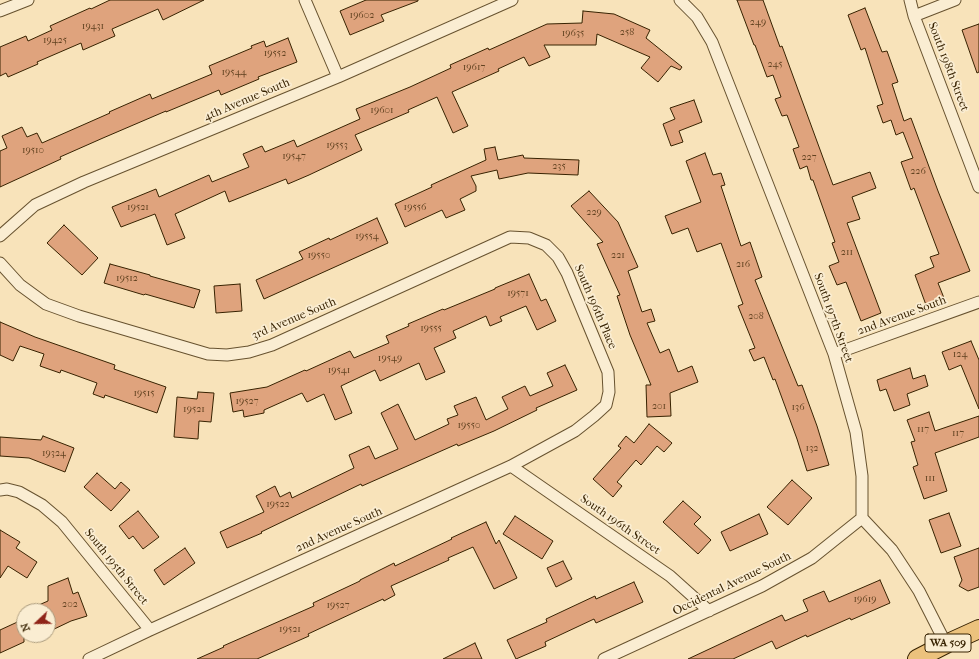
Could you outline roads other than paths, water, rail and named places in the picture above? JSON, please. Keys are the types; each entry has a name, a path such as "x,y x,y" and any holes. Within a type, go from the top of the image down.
{"main road":[{"name":"WA 509","path":"917,659 979,629"}],"street":[{"path":"0,11 28,0"},
{"path":"305,0 338,77"},
{"name":"4th Avenue South","path":"0,236 35,205 77,185 338,77 512,0"},
{"name":"South 197th Street","path":"680,0 697,17 712,42 834,354 856,432 862,476 862,518"},
{"name":"South 198th Street","path":"910,0 914,16 979,187"},
{"path":"914,16 955,0"},
{"name":"3rd Avenue South","path":"0,263 20,285 46,304 79,316 208,354 227,355 249,352 272,345 510,237"},
{"name":"South 196th Place","path":"510,237 529,238 546,245 558,257 567,273 608,372 609,392 606,405 594,416"},
{"name":"2nd Avenue South","path":"834,354 979,302"},
{"name":"2nd Avenue South","path":"89,659 511,466 575,431 594,416"},
{"name":"South 196th Street","path":"511,466 670,576 710,611"},
{"name":"South 195th Street","path":"0,490 7,489 19,492 42,505 62,522 150,630"},
{"path":"862,518 892,550 919,591 946,644"},
{"name":"Occidental Avenue South","path":"604,659 762,586 812,558 862,518"}]}
